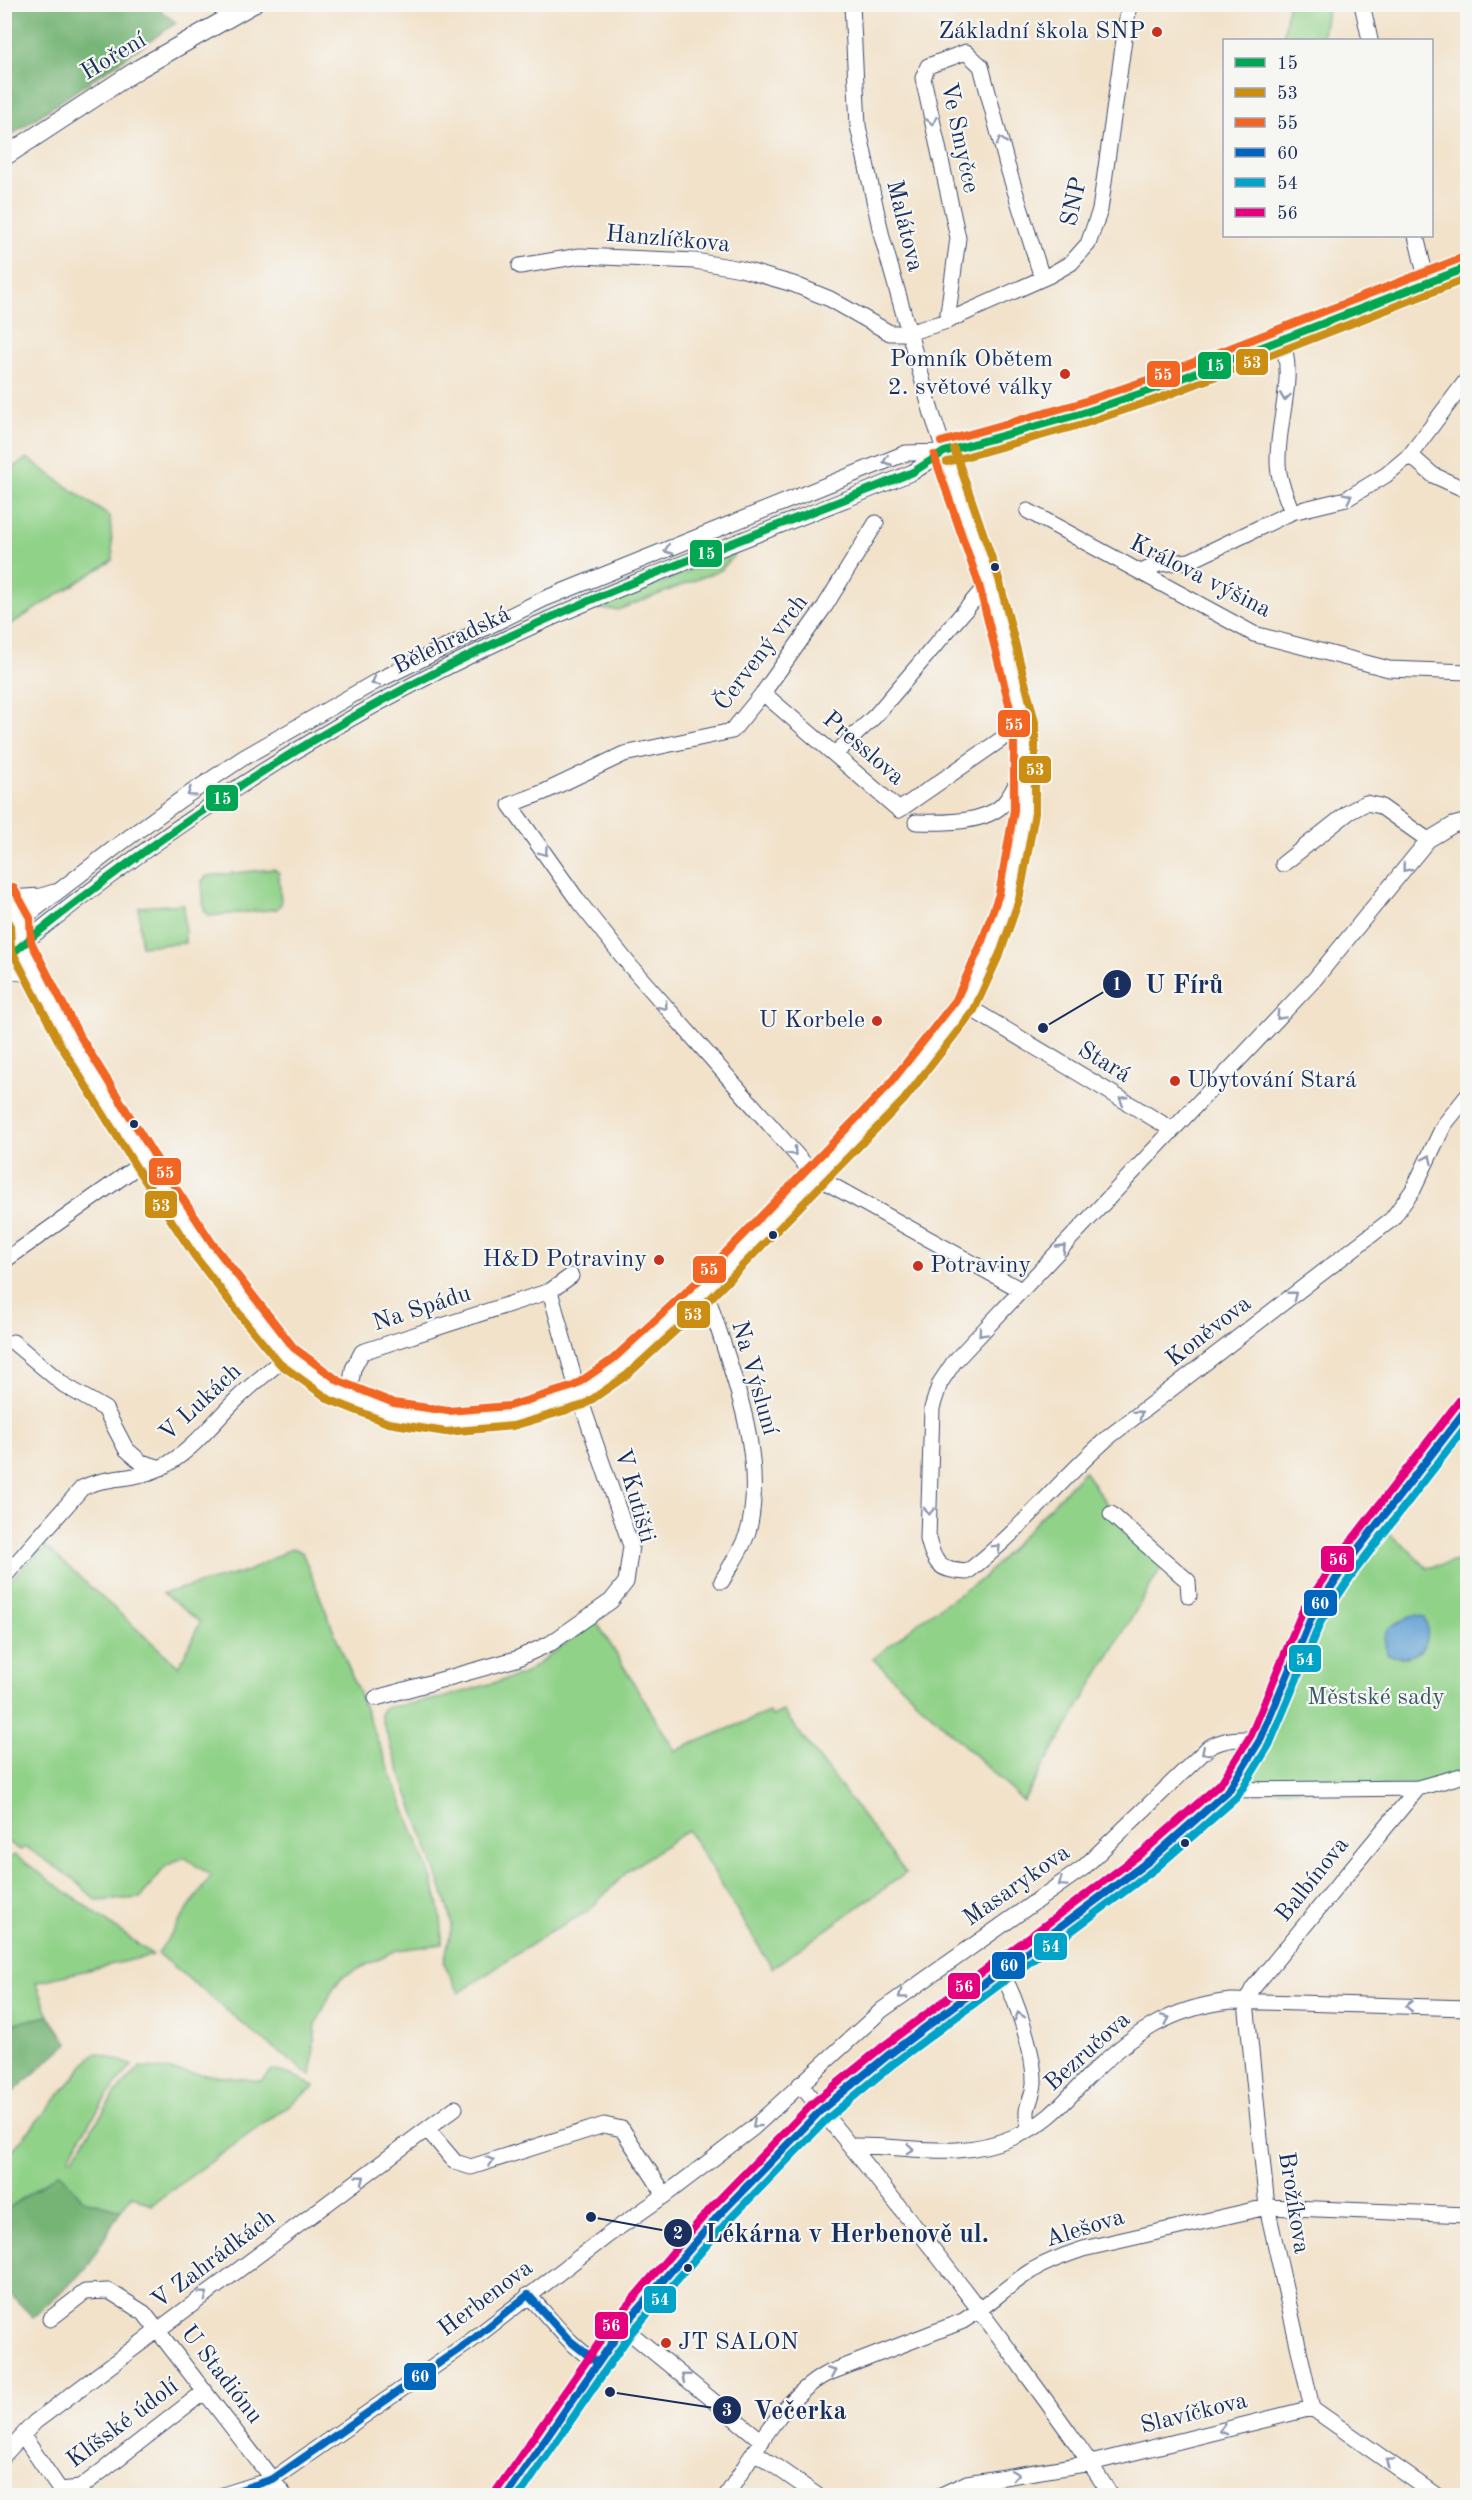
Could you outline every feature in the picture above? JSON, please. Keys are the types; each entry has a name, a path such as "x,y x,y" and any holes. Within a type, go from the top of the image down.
{"main road":[{"name":"Hoření","path":"4,157 140,68 253,4"},
{"path":"4,960 21,945 10,929 7,895"}],"street":[{"name":"Malátova","path":"852,4 858,126 882,237 944,452 989,582 1025,723 1025,811 1009,897 991,948 965,1005"},
{"name":"SNP","path":"908,333 947,321 1042,278 1071,263 1088,244 1100,210 1129,4"},
{"path":"1362,4 1370,39"},
{"name":"Ve Smyčce","path":"947,321 958,238 923,78 928,66 966,52 981,66 1042,278"},
{"path":"1416,237 1427,282"},
{"name":"Hanzlíčkova","path":"520,266 580,256 695,261 741,269 793,284 830,299 890,333 908,333"},
{"name":"Bělehradská","path":"10,929 180,800 243,758 377,681 544,599 906,453 944,452 1080,414 1157,388 1467,267"},
{"path":"1282,340 1289,369 1278,464 1282,487 1292,512"},
{"path":"1141,572 1159,564 1190,561 1292,512 1346,499 1386,475 1410,456 1467,378"},
{"name":"Bělehradská","path":"21,945 129,861 193,816 318,736 383,699 553,617 897,479 913,472 944,452"},
{"path":"1410,456 1433,475 1467,491"},
{"name":"Králova výšina","path":"1028,511 1254,634 1389,669 1467,672"},
{"name":"Červený vrch","path":"815,1176 632,967 579,902 510,805 624,754 732,731 763,693 825,606 876,523"},
{"path":"835,754 875,716 989,582"},
{"name":"Presslova","path":"763,693 899,810 1025,723"},
{"path":"916,822 953,823 990,813 1005,803 1025,767"},
{"path":"1283,864 1349,812 1366,803 1380,806 1428,840"},
{"path":"815,1176 1022,1290 1314,980 1428,840 1453,825 1467,821"},
{"name":"Bělehradská","path":"7,895 42,896 59,890"},
{"path":"39,982 37,948 46,925"},
{"path":"21,945 66,1032 145,1161 203,1249 286,1356 334,1390 391,1413 448,1422 511,1416 579,1396 620,1367 705,1289 896,1093 965,1005"},
{"path":"4,970 18,971 39,982"},
{"name":"Stará","path":"965,1005 1173,1130"},
{"name":"Koněvova","path":"1022,1290 954,1362 940,1383 932,1408 928,1539 933,1559 947,1570 967,1572 992,1553 1077,1464 1110,1436 1392,1218 1413,1190 1444,1125 1467,1095"},
{"path":"4,1261 145,1161"},
{"name":"Na Spádu","path":"349,1396 353,1369 362,1352 550,1291 571,1276"},
{"name":"Na Výsluní","path":"705,1289 748,1428 753,1461 750,1526 722,1581"},
{"name":"V Kutišti","path":"376,1698 516,1659 551,1643 610,1601 626,1582 631,1546 579,1396 550,1291"},
{"path":"13,1342 64,1385 105,1409 126,1449 141,1462 161,1468"},
{"name":"V Lukách","path":"4,1577 82,1488 96,1481 133,1477 161,1468 179,1456 246,1390 286,1356"},
{"path":"506,2496 623,2327 718,2216 821,2110 887,2056 1150,1860 1228,1790 1260,1740 1312,1616 1344,1567 1467,1406"},
{"path":"1111,1514 1188,1581 1189,1596"},
{"name":"Masarykova","path":"665,2195 753,2128 882,2010 1083,1868 1209,1747 1223,1740 1260,1740"},
{"path":"1228,1790 1418,1788 1467,1774"},
{"name":"Balbínova","path":"1246,2002 1261,1979 1418,1788"},
{"path":"1001,1972 1010,1987 1033,2061 1034,2086 1025,2115 1030,2129"},
{"name":"Bezručova","path":"852,2146 873,2145 930,2151 960,2151 987,2146 1030,2129 1059,2109 1086,2079 1136,2034 1164,2019 1205,2004 1232,2001 1467,2007"},
{"name":"Brožíkova","path":"1246,2002 1267,2207 1312,2408"},
{"path":"801,2084 981,2310 1091,2463 1110,2496"},
{"name":"V Zahrádkách","path":"4,2455 35,2422 455,2108"},
{"path":"427,2129 455,2162 471,2167 604,2124 613,2125 622,2129 665,2195"},
{"name":"Herbenova","path":"220,2496 273,2479 472,2340 528,2295 665,2195"},
{"name":"Alešova","path":"726,2496 793,2399 807,2384 826,2374 963,2320 981,2310 1030,2272 1054,2259 1083,2249 1267,2207 1467,2215"},
{"name":"U Stadiónu","path":"50,2319 85,2292 109,2291 144,2313 285,2496"},
{"path":"528,2295 552,2319 572,2344 598,2363"},
{"path":"623,2327 818,2496"},
{"name":"Klíšské údolí","path":"22,2436 60,2490 80,2488 205,2391"},
{"path":"1312,2408 1437,2496"},
{"name":"Slavíčkova","path":"939,2496 967,2483 1091,2463 1312,2408"}],"green space":[{"path":"5,4 160,5 160,10 176,23 5,139"},
{"path":"1288,5 1328,5 1322,39 1283,39"},
{"path":"27,458 110,517 113,560 5,628 5,474"},
{"path":"732,553 735,554 721,570 618,610 598,609"},
{"path":"274,869 279,873 281,904 277,909 210,916 204,910 202,881 207,876"},
{"path":"184,904 185,943 141,946 139,907"},
{"path":"1084,1471 1114,1514 1167,1558 1023,1801 873,1659 925,1617 983,1578"},
{"name":"Městské sady","path":"1376,1525 1404,1545 1427,1568 1467,1559 1467,1774 1418,1788 1229,1790 1312,1616"},
{"path":"44,1545 179,1667 200,1622 163,1593 248,1571 292,1548 302,1552 430,1873 442,1926 442,1944 397,1950 342,1977 333,1989 316,2024 311,2076 255,2034 158,1953 211,1876 184,1857 166,1866 140,1898 97,1901 75,1880 26,1847 20,1850 5,1840 4,1587"},
{"path":"596,1621 675,1751 769,1712 772,1716 783,1711 906,1873 772,1968 688,1830 628,1871 587,1912 551,1931 459,1993 444,1963 452,1925 450,1913 380,1714 384,1708 442,1698 524,1674"},
{"path":"15,1855 153,1955 36,1982 49,2016 5,2025 5,1860"},
{"path":"49,2016 68,2043 5,2099 5,2025"},
{"path":"98,2053 132,2065 114,2086 91,2120 69,2157 72,2159 115,2094 140,2067 261,2081 272,2070 295,2076 314,2087 151,2205 132,2195 121,2210 83,2200 60,2172 5,2211 4,2157 11,2152 94,2054"},
{"path":"60,2172 83,2200 121,2210 86,2269 33,2317 5,2289 5,2211"}],"water":[{"path":"1417,1615 1425,1617 1427,1627 1425,1644 1421,1650 1407,1657 1388,1655 1385,1646 1387,1632 1402,1620"}],"transit line":[{"name":"55","path":"941,442 1077,404 1153,378 1464,257"},
{"name":"15","path":"4,960 122,867 246,782 374,705 508,637 659,572 913,472 944,452 1080,414 1157,388 1468,267"},
{"name":"53","path":"947,462 1083,424 1160,398 1468,278"},
{"name":"53","path":"4,915 10,924 11,949 60,1044 194,1255 280,1364 330,1400 388,1423 446,1432 513,1426 584,1405 627,1375 712,1297 904,1100 974,1010 1001,951 1019,900 1035,813 1035,722 999,579 954,449"},
{"name":"55","path":"13,887 30,918 31,942 78,1033 212,1243 294,1348 339,1381 394,1403 448,1411 509,1406 574,1386 613,1359 698,1281 888,1086 956,1000 981,944 999,894 1014,810 1014,724 979,585 934,455"},
{"name":"56","path":"497,2490 615,2320 710,2209 813,2103 881,2048 1143,1852 1221,1783 1251,1735 1303,1610 1336,1561 1460,1400"},
{"name":"60","path":"506,2496 623,2327 718,2216 821,2110 887,2056 1150,1860 1229,1790 1260,1740 1312,1616 1344,1567 1468,1407"},
{"name":"54","path":"519,2496 631,2333 726,2223 828,2118 893,2064 1156,1868 1237,1797 1269,1745 1321,1621 1353,1573 1468,1424"},
{"name":"60","path":"222,2496 273,2479 472,2340 528,2295 569,2340 598,2363"}],"place":[{"name":"Základní škola SNP","path":"1157,32"},
{"name":"Pomník Obětem 2. světové války","path":"1065,374"},
{"name":"U Korbele","path":"877,1021"},
{"name":"U Fírů","path":"1043,1028"},
{"name":"Ubytování Stará","path":"1175,1081"},
{"name":"H&D Potraviny","path":"659,1260"},
{"name":"Potraviny","path":"918,1266"},
{"name":"Lékárna v Herbenově ul.","path":"591,2217"},
{"name":"JT SALON","path":"666,2343"},
{"name":"Večerka","path":"610,2392"}]}
